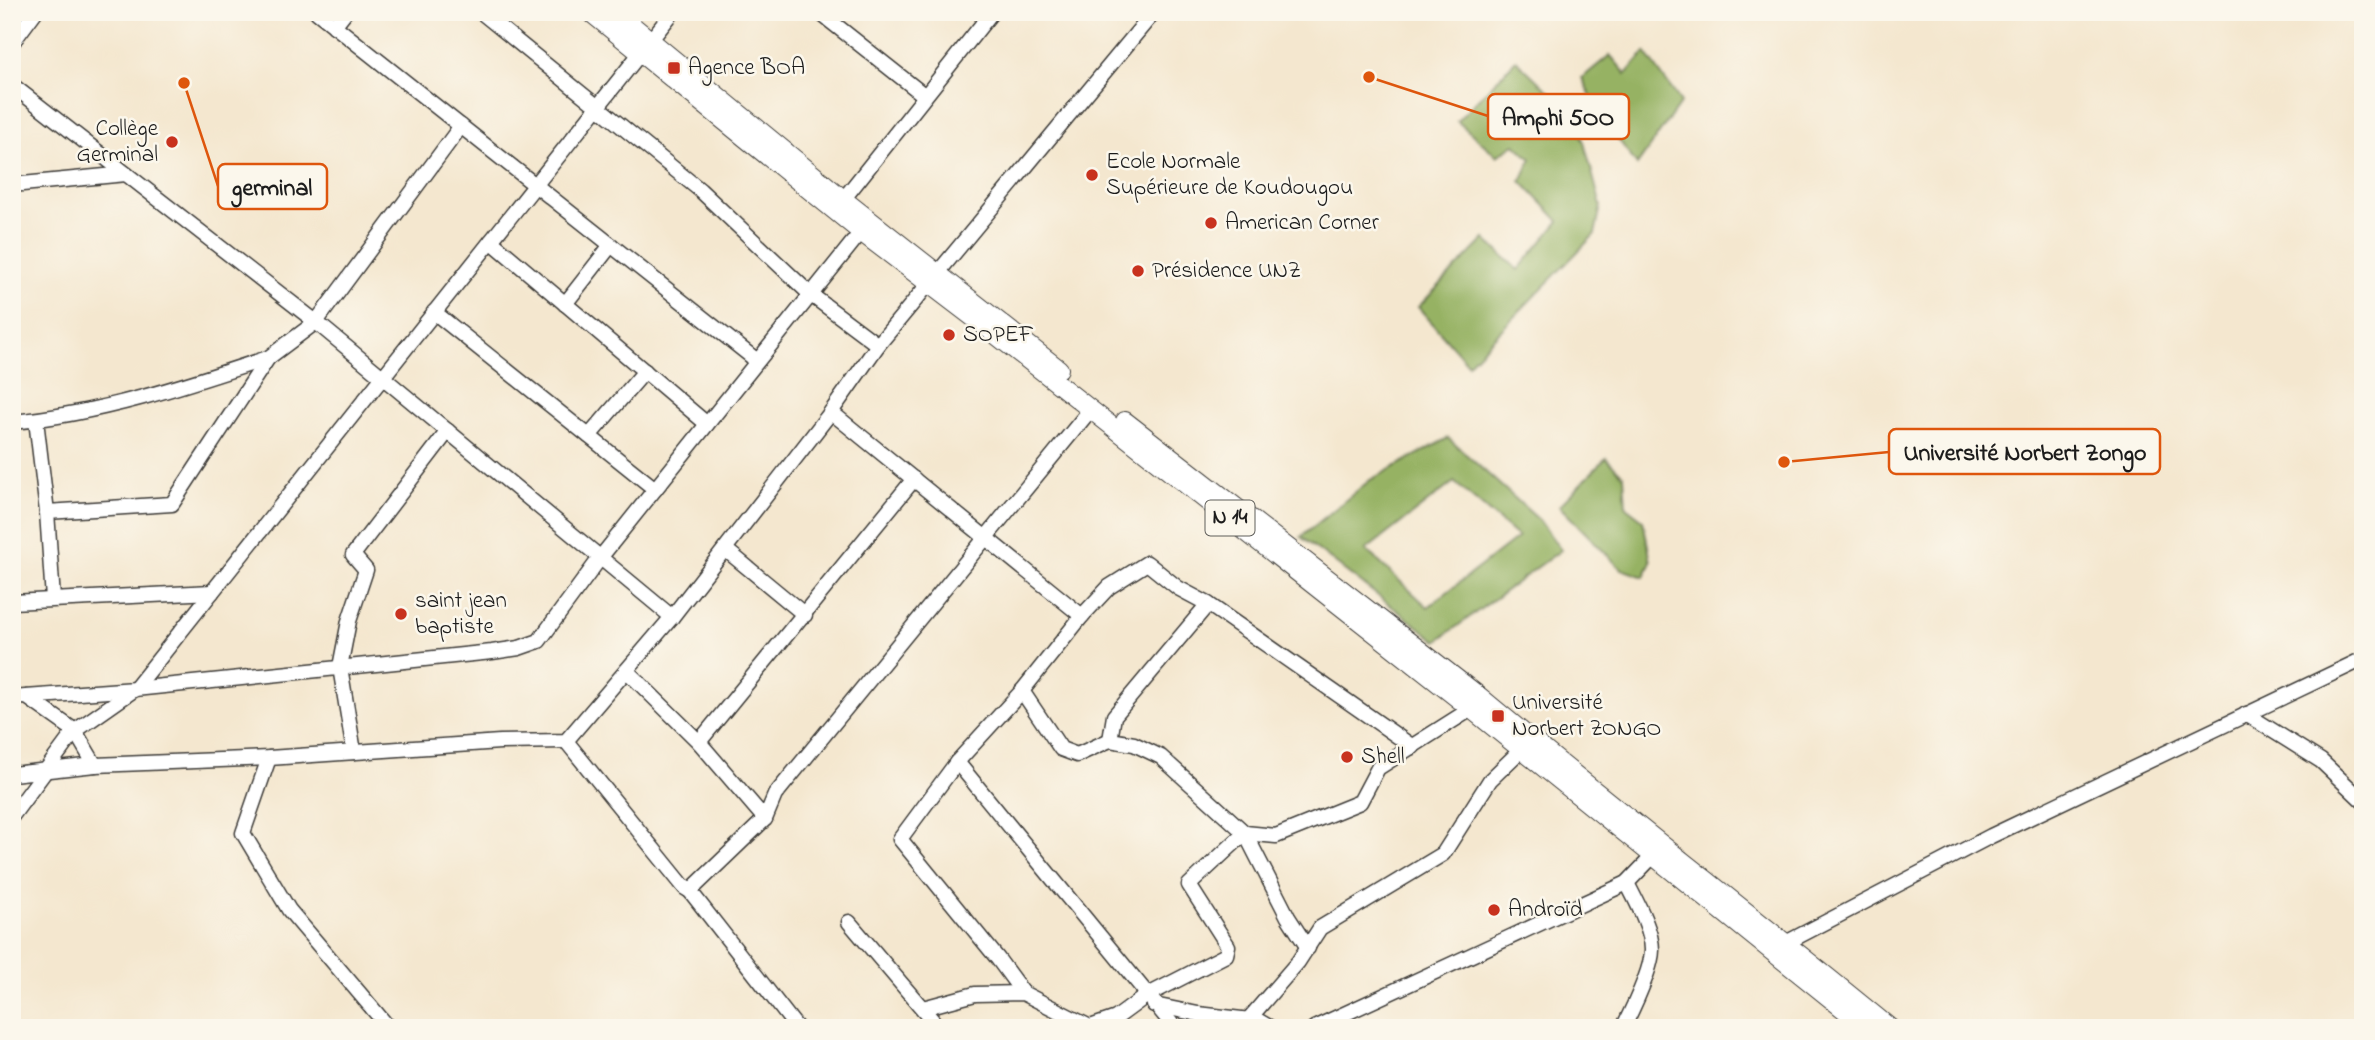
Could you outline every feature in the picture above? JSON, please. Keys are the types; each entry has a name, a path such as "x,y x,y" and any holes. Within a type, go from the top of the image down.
{"main road":[{"name":"N 14","path":"590,12 646,47 934,279 1274,534 1479,696 1779,946 1867,1028"},
{"name":"N 14","path":"616,12 646,47"},
{"name":"N 14","path":"839,204 861,232 934,279 991,331 1654,855 1890,1028"}],"street":[{"path":"12,43 35,12"},
{"path":"317,12 757,360"},
{"path":"334,26 345,12"},
{"path":"481,12 700,190 810,293 878,345"},
{"path":"12,816 75,731 135,689 673,12"},
{"path":"839,204 992,12"},
{"path":"12,774 94,765 270,758 500,742 566,741 672,617 831,412 878,345 1154,12"},
{"path":"821,13 925,96"},
{"path":"12,85 316,322 672,617"},
{"path":"12,422 36,420 142,398 268,358 316,322 461,126"},
{"path":"12,185 126,174"},
{"path":"20,697 135,689 492,652 519,649 539,641 600,558 861,232"},
{"path":"491,241 707,424"},
{"path":"565,303 611,245"},
{"path":"434,312 655,489"},
{"path":"47,512 172,505 268,358"},
{"path":"589,436 645,371"},
{"path":"690,891 765,819 775,795 1091,409"},
{"path":"831,412 1082,616"},
{"path":"36,420 47,512 53,599"},
{"path":"354,752 340,667 349,621 366,570 353,555 448,431"},
{"path":"699,742 914,479"},
{"path":"724,549 805,615"},
{"path":"1090,1027 1024,993 900,839 957,762 1022,691 1082,616 1109,587 1147,563 1178,588 1208,604 1413,747"},
{"path":"12,602 212,592"},
{"path":"1110,740 1114,716 1208,604"},
{"path":"1779,946 1991,836 2363,659"},
{"path":"627,671 699,742 765,819"},
{"path":"1022,691 1061,749 1077,755 1110,740 1134,744 1161,757 1245,833 1288,917 1308,948"},
{"path":"20,697 75,731 94,765"},
{"path":"1066,1028 1090,1027 1116,1018 1226,955 1228,946 1189,886 1245,833 1276,836 1360,802 1378,768 1471,709"},
{"path":"2245,714 2321,761 2363,801"},
{"path":"566,741 623,814 690,891 791,1025"},
{"path":"1248,1020 1298,962 1320,928 1443,855 1490,780 1521,750"},
{"path":"270,758 243,833 289,909 389,1028"},
{"path":"957,762 1175,1028"},
{"path":"1314,1028 1627,883 1654,855"},
{"path":"1623,1028 1642,986 1652,950 1644,918 1627,883"},
{"path":"849,922 939,1028"},
{"path":"923,1008 975,994 1024,993"},
{"path":"1150,1000 1198,1014 1259,1021 1271,1028"}],"green space":[{"path":"1645,52 1681,102 1637,165 1597,110 1582,78 1610,55 1626,74"},
{"path":"1516,60 1569,111 1584,142 1601,206 1595,234 1468,364 1418,307 1485,239 1518,270 1559,221 1521,181 1531,159 1515,144 1497,156 1457,121"},
{"path":"1448,438 1539,520 1561,550 1437,641 1301,537 1370,480","holes":["1454,482 1518,537 1428,607 1366,550"]},
{"path":"1606,458 1624,476 1626,507 1643,520 1651,562 1644,577 1621,569 1559,506"}],"place":[{"name":"Agence BOA","path":"674,68"},
{"name":"Amphi 5OO","path":"1369,77"},
{"name":"germinal","path":"184,83"},
{"name":"Collège Germinal","path":"172,142"},
{"name":"Ecole Normale Supérieure de Koudougou","path":"1092,175"},
{"name":"American Corner","path":"1211,223"},
{"name":"Présidence UNZ","path":"1138,271"},
{"name":"SOPEF","path":"949,335"},
{"name":"Université Norbert Zongo","path":"1784,462"},
{"name":"saint jean baptiste","path":"401,614"},
{"name":"Université Norbert ZONGO","path":"1498,716"},
{"name":"Shell","path":"1347,757"},
{"name":"Androïd","path":"1494,910"}]}
